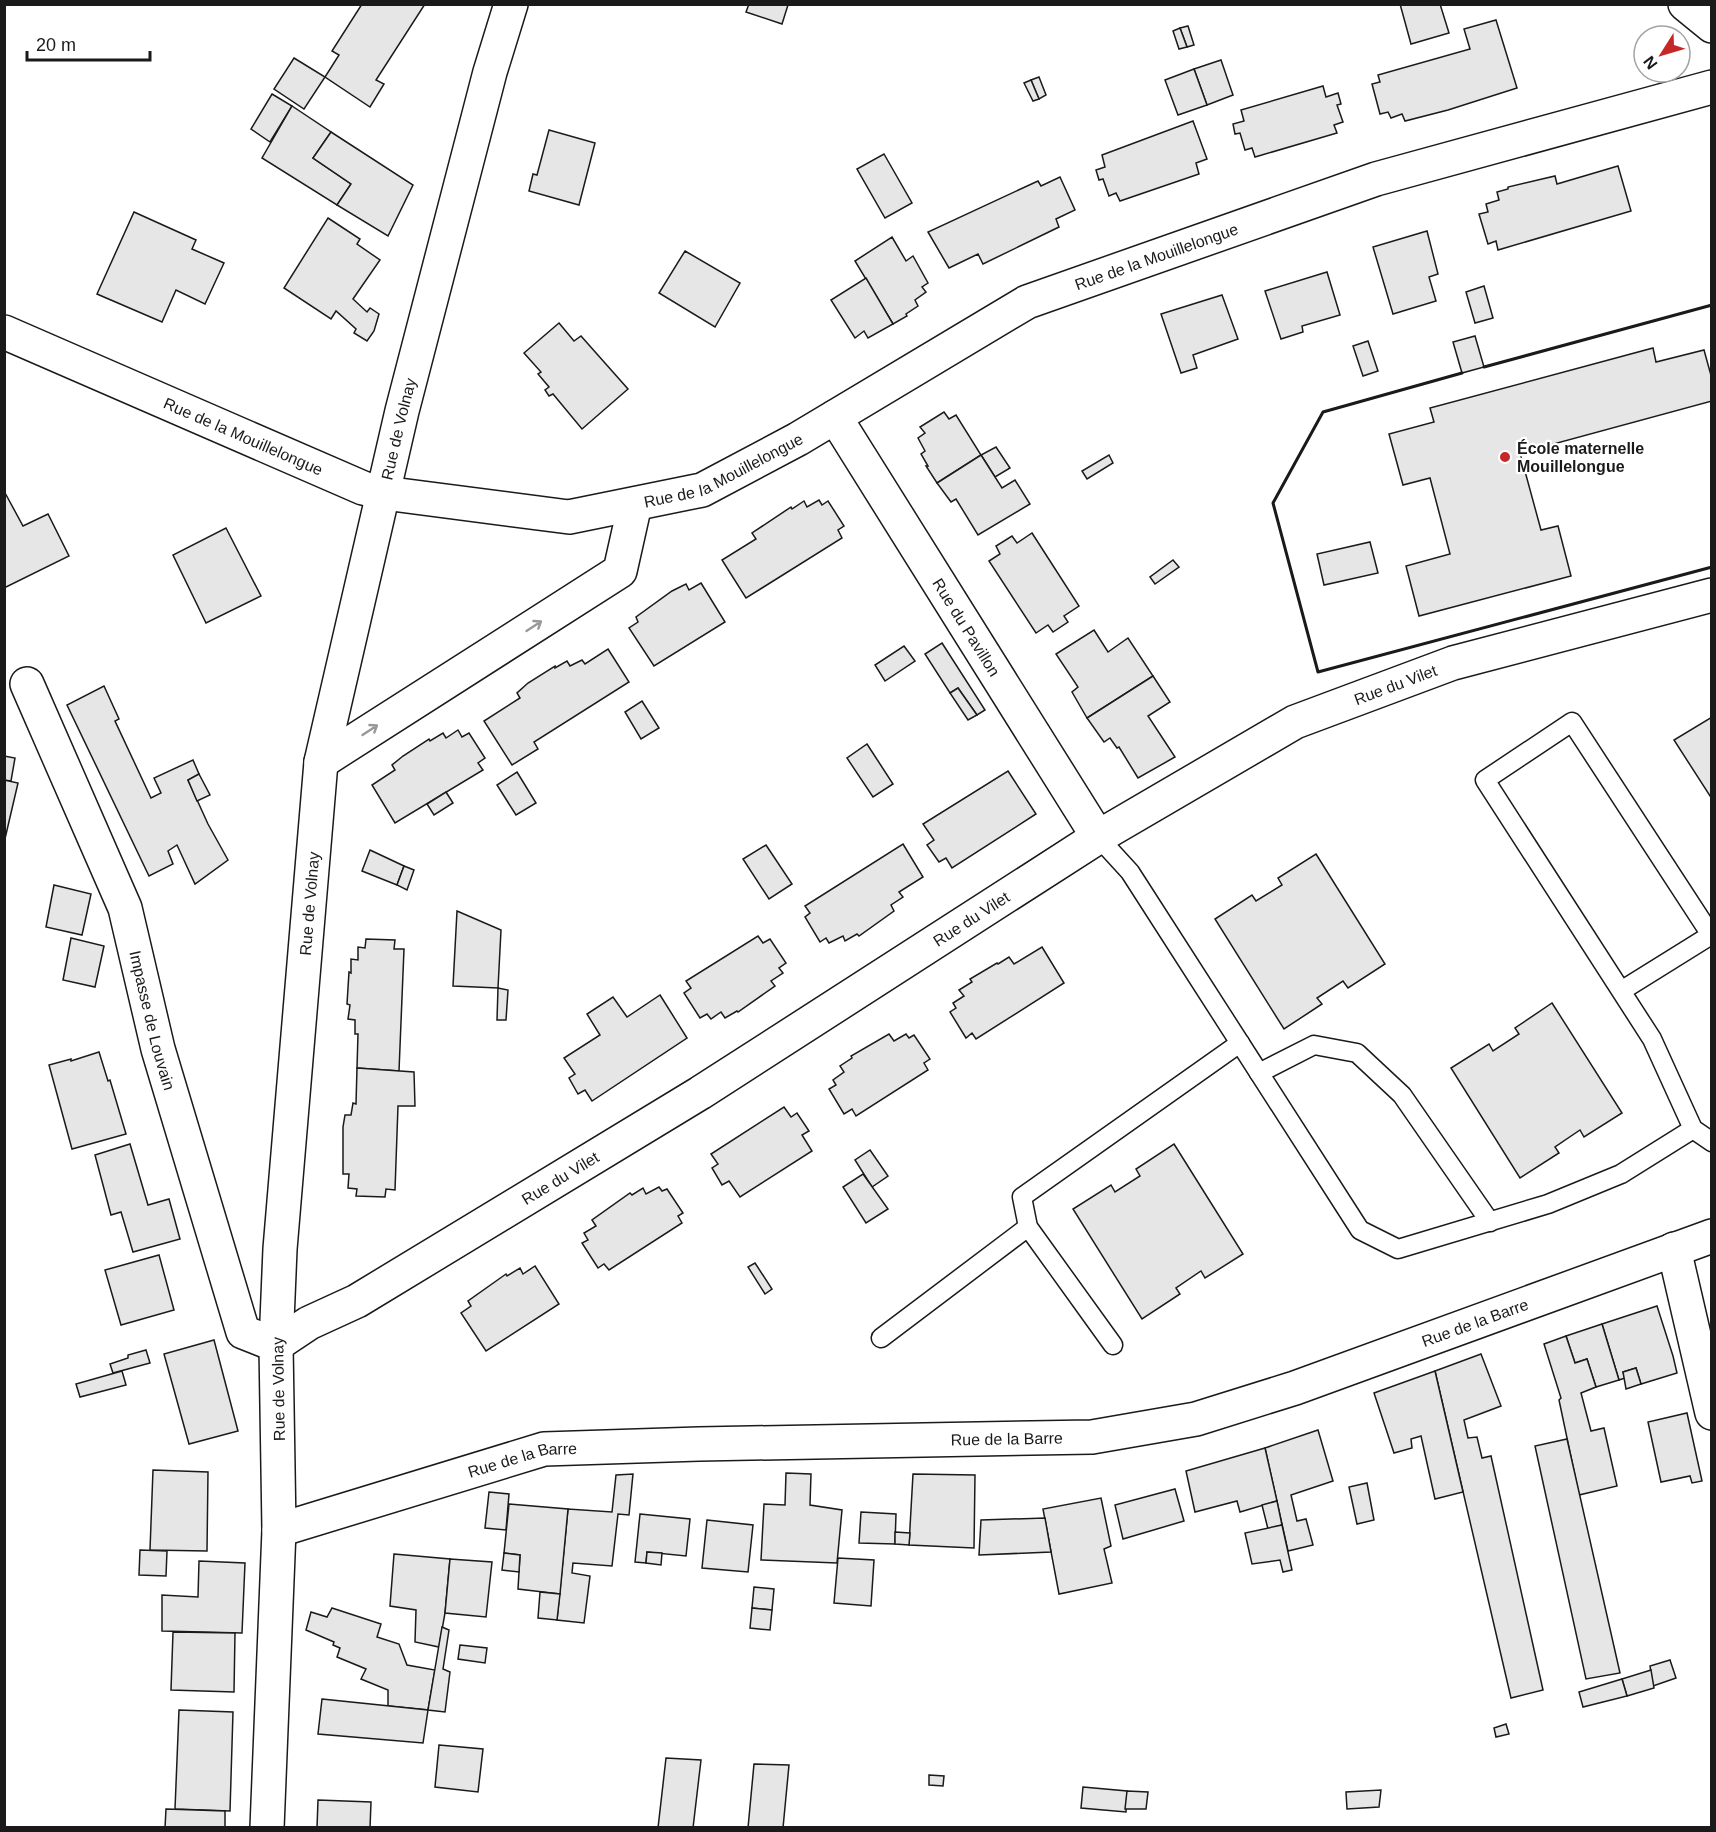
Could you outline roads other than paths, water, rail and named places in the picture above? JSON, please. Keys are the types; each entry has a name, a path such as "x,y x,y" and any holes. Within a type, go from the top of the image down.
{"street":[{"name":"Rue de Volnay","path":"267,1827 279,1530 276,1345 280,1249 321,762 402,411 490,72 510,4"},
{"path":"1685,4 1712,26"},
{"name":"Rue de la Mouillelongue","path":"4,332 363,488 384,493 569,517 702,490 798,439 1027,302 1376,179 1712,87"},
{"name":"Rue du Pavillon","path":"835,417 1098,837"},
{"name":"Rue de la Mouillelongue","path":"321,762 620,571 635,504"},
{"name":"Rue du Vilet","path":"276,1345 309,1323 357,1301 700,1093 1098,837 1295,722 1453,663 1712,595"},
{"name":"Impasse de Louvain","path":"27,684 125,908 158,1049 243,1332 276,1345"},
{"name":"Rue de la Barre","path":"279,1530 544,1449 1092,1437 1196,1419 1295,1388 1712,1236"},
{"path":"1674,1249 1712,1413"}],"lane":[{"path":"1621,991 1711,935 1572,722 1485,780 1621,991 1652,1039 1693,1129 1712,1142"},
{"path":"1098,837 1130,872 1360,1230 1398,1250 1548,1204 1621,1174 1693,1129"},
{"path":"1113,1345 1028,1227 1022,1197 1240,1043"},
{"path":"1259,1073 1314,1045 1357,1053 1402,1095 1490,1222"},
{"path":"880,1338 1028,1227"}],"place":[{"name":"École maternelle Mouillelongue","path":"1505,457"}]}
